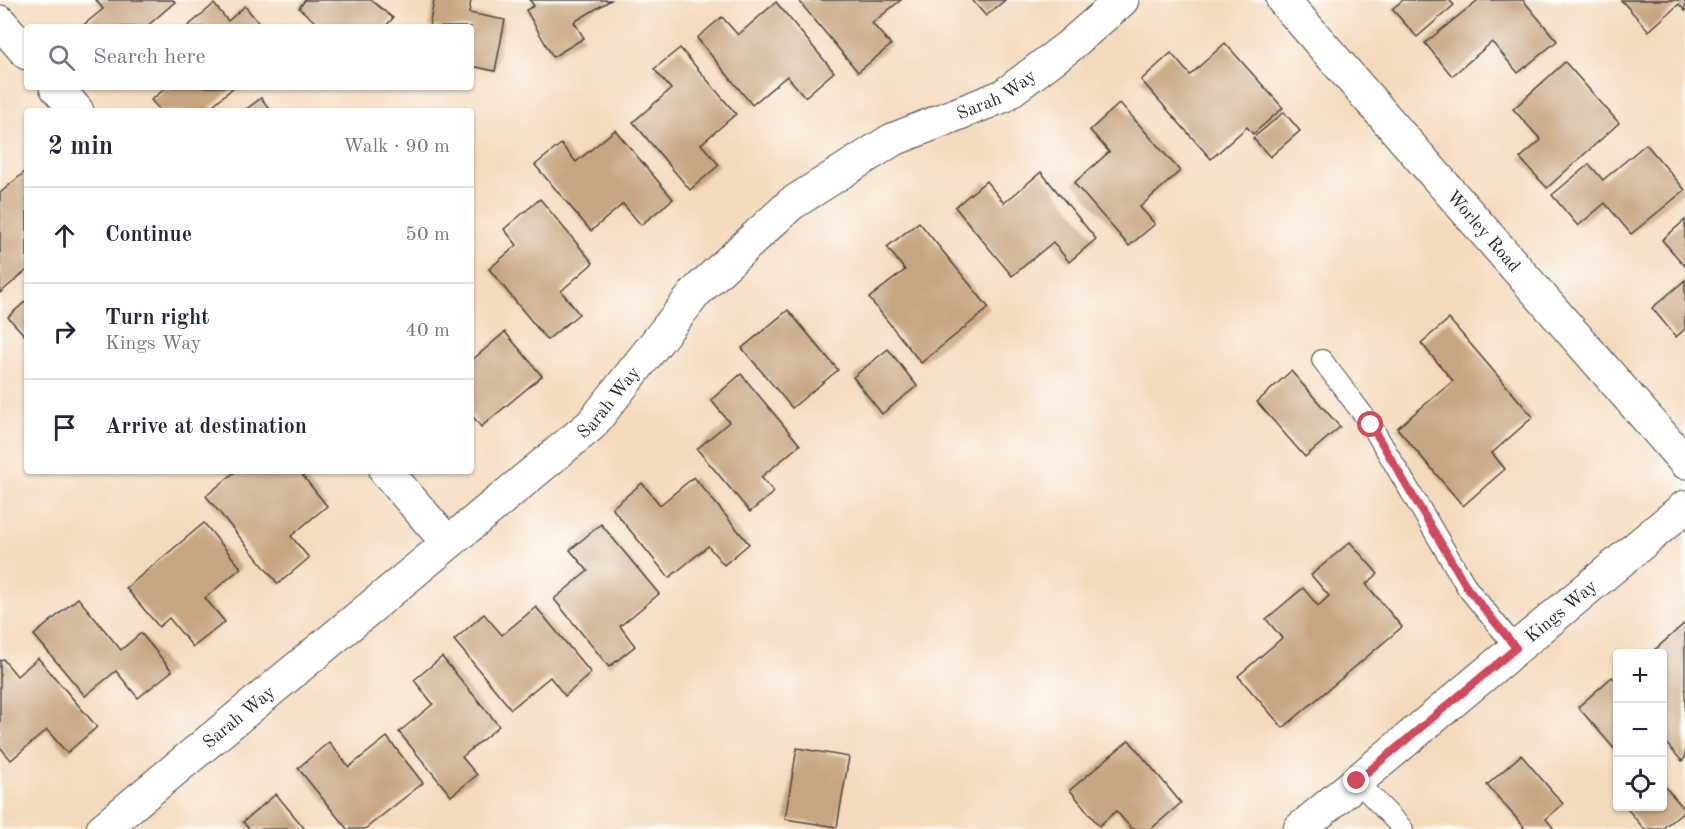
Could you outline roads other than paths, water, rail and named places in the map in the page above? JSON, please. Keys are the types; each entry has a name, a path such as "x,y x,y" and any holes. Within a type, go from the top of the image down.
{"street":[{"name":"Sarah Way","path":"103,829 591,425 696,292 791,204 892,140 1003,96 1068,48 1122,0"},
{"name":"Worley Road","path":"1283,0 1685,462"},
{"path":"0,22 24,50"},
{"path":"59,90 74,108"},
{"path":"389,474 447,542"},
{"name":"Kings Way","path":"1312,825 1357,781 1685,507"}],"lane":[{"path":"1322,360 1371,425 1468,589 1516,648"},
{"path":"1357,781 1404,829"}]}
